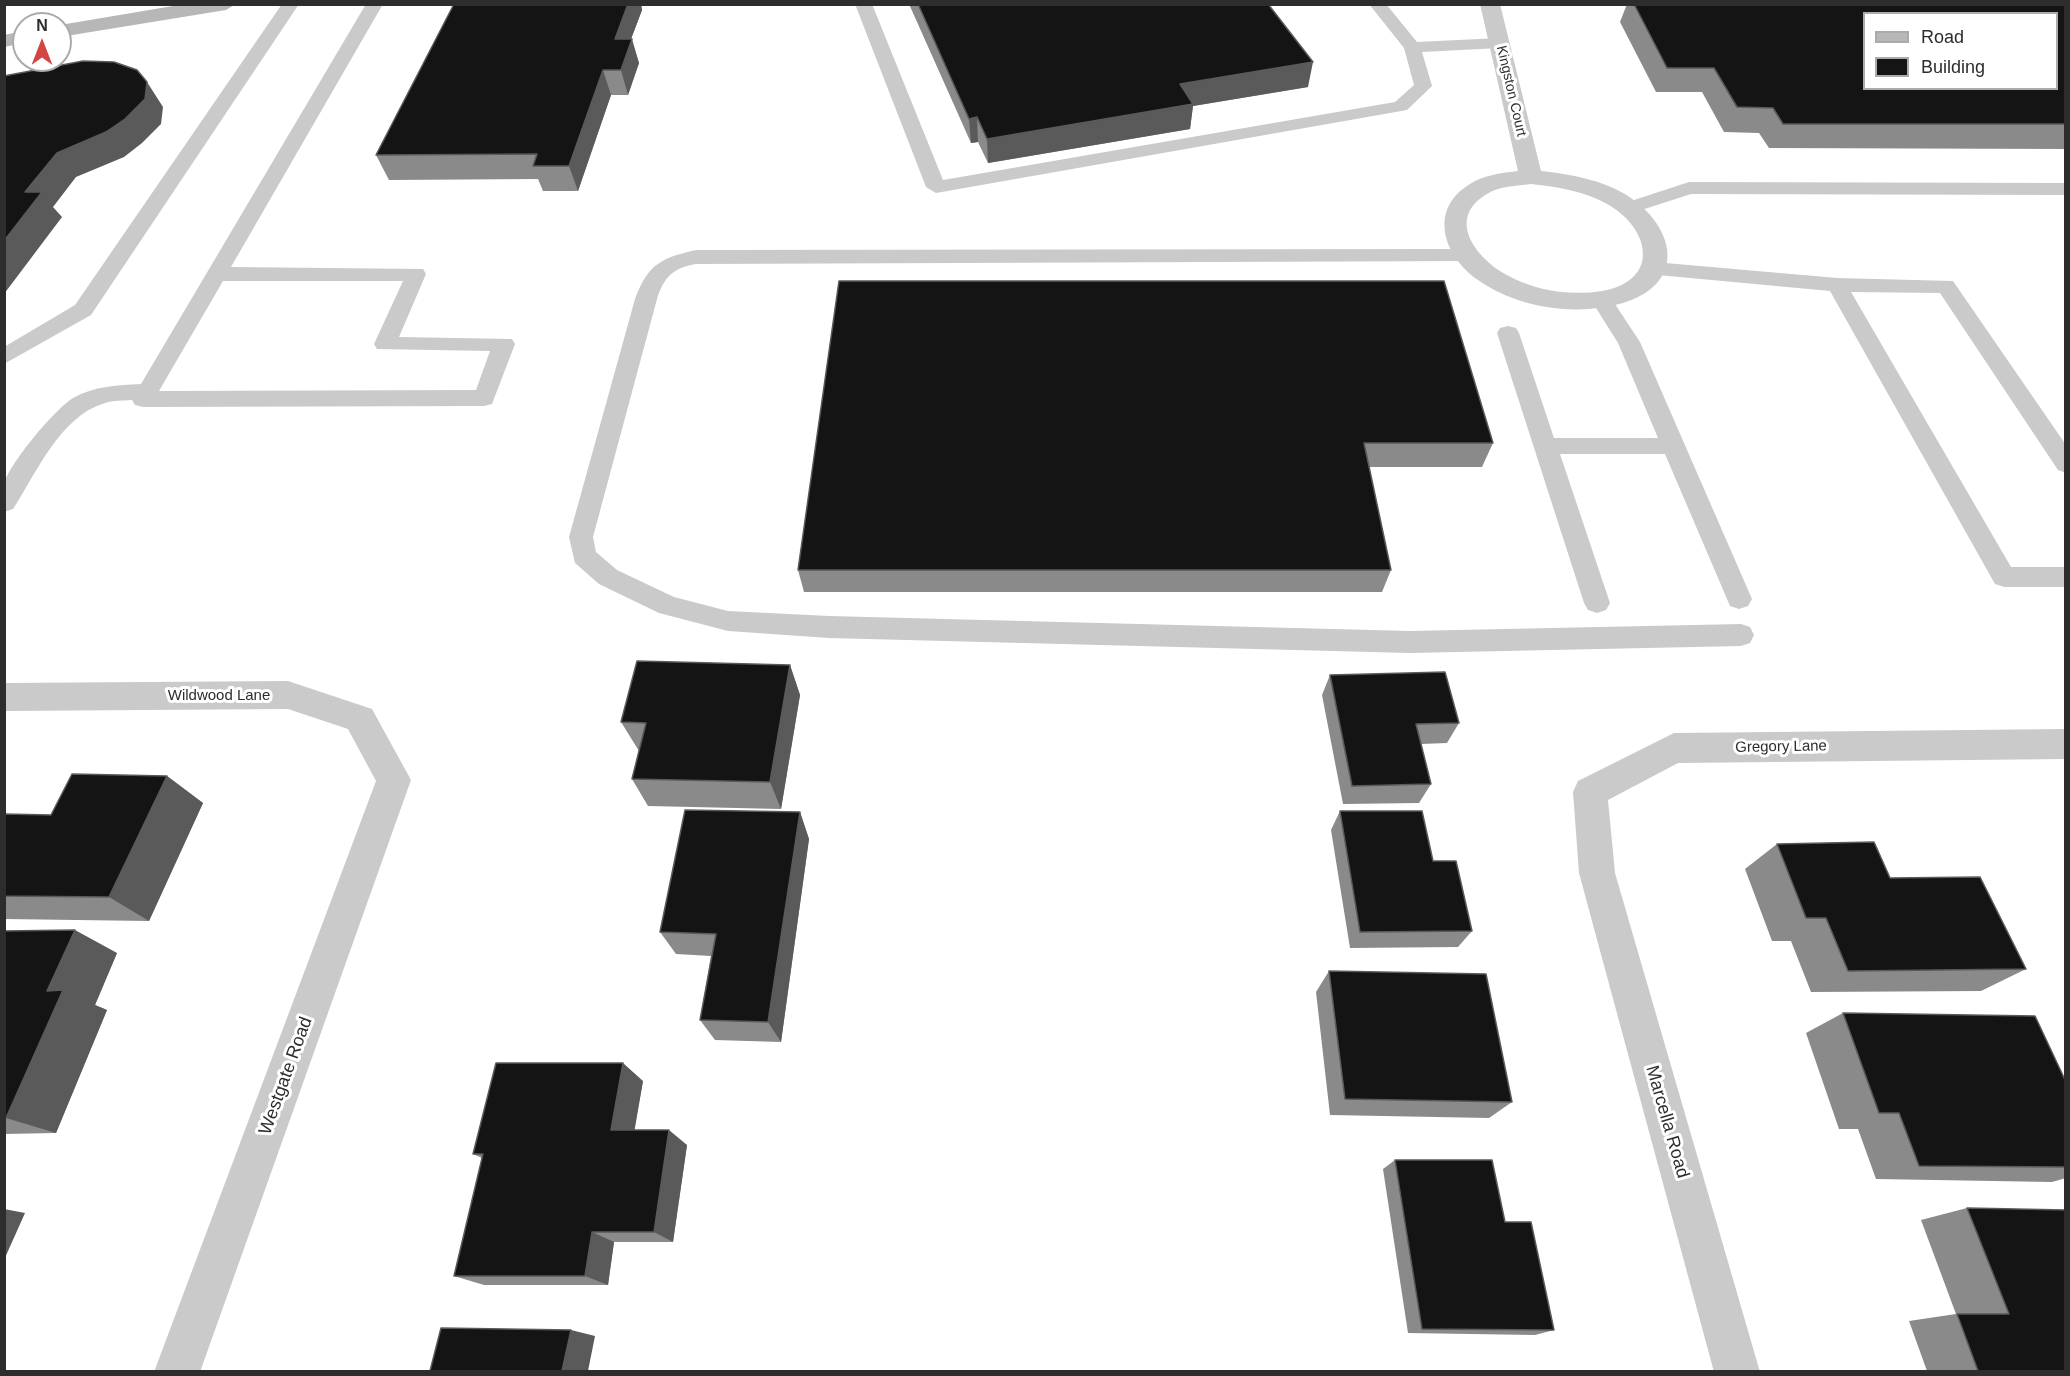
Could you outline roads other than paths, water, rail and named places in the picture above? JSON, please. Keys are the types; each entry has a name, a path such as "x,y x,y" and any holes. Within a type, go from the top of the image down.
{"street":[{"path":"72,30 226,4"},
{"name":"Kingston Court","path":"1490,4 1531,177"},
{"path":"1531,177 1557,179 1584,186 1608,195 1629,208 1649,228 1657,248 1654,269 1643,283 1625,293 1602,300 1572,302 1540,297 1511,287 1485,273 1466,256 1455,236 1454,217 1462,201 1480,188 1531,177"},
{"name":"Wildwood Lane","path":"4,697 288,695 360,719 394,780"},
{"name":"Gregory Lane","path":"1597,873 1590,792 1674,748 2066,744"},
{"name":"Westgate Road","path":"177,1371 394,780"},
{"name":"Marcella Road","path":"1597,873 1737,1371"}],"lane":[{"path":"4,357 83,310 291,4"},
{"path":"217,274 416,274 384,344 504,344 484,398 143,399 375,4"},
{"path":"863,4 936,187 1401,106 1423,86 1412,47 1377,4"},
{"path":"1412,47 1500,43"},
{"path":"1629,208 1689,188 2066,189"},
{"path":"1466,256 696,257 678,260 661,268 653,278 646,298 581,537 584,556 608,577 668,606 728,621 829,627 1410,642 1741,635"},
{"path":"1654,269 1837,285 1946,286 2066,465"},
{"path":"1837,285 2004,577 2066,577"},
{"path":"1602,300 1629,342 1739,599"},
{"path":"1508,333 1597,603"},
{"path":"4,503 62,418 78,404 99,396 148,391"},
{"path":"1544,446 1673,446"}]}
